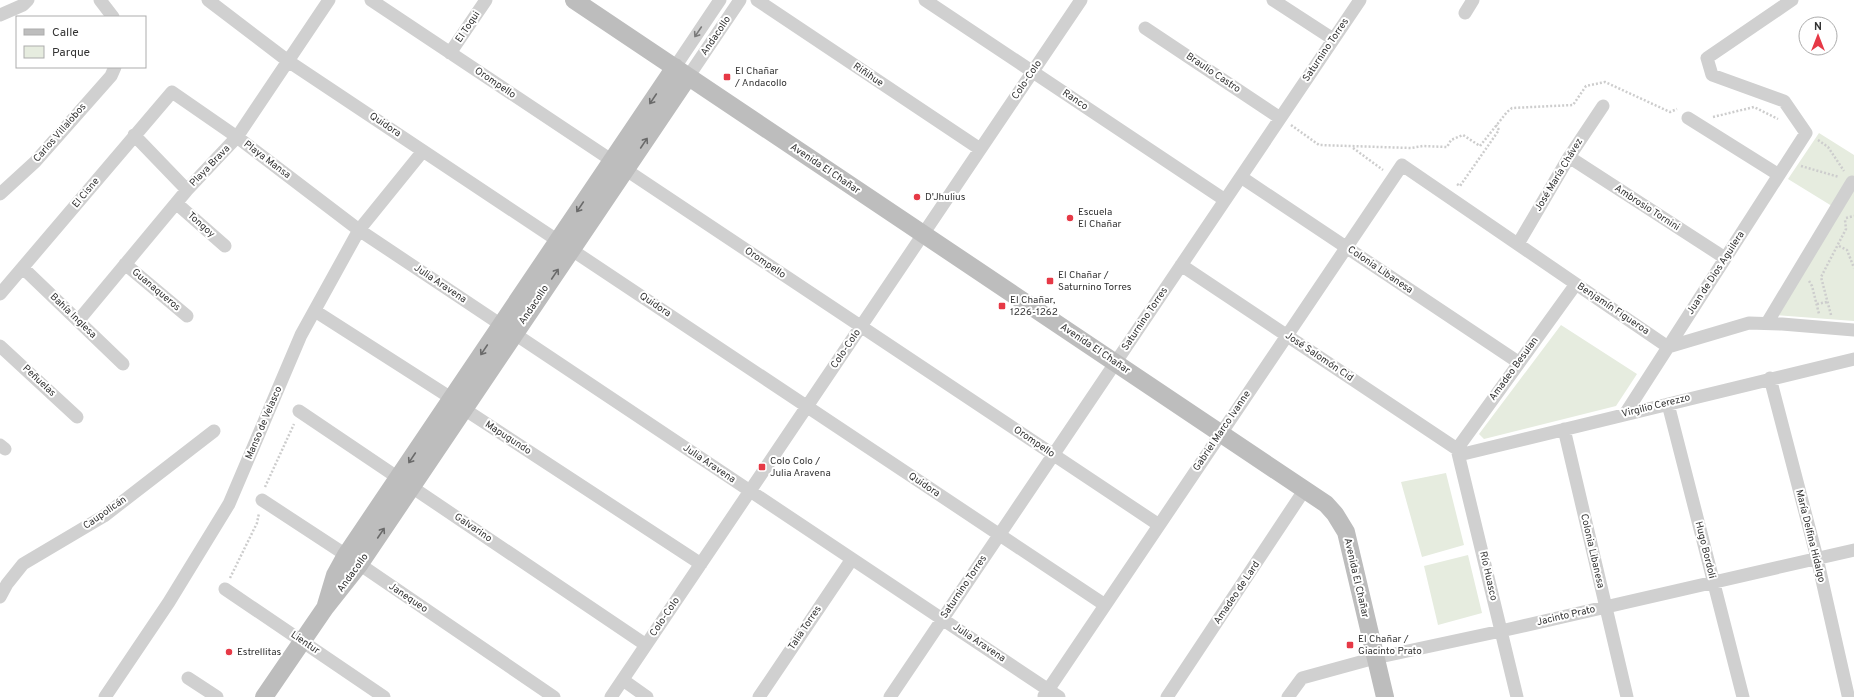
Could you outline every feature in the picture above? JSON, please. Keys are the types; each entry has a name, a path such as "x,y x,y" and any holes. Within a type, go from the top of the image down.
{"street":[{"path":"0,15 22,5 28,0"},
{"path":"100,0 112,16"},
{"name":"Quidora","path":"208,0 288,61 1105,605"},
{"name":"Playa Brava","path":"78,322 187,190 237,137 329,0"},
{"name":"Orompello","path":"371,0 1159,525"},
{"name":"El Toqui","path":"450,53 486,0"},
{"name":"Avenida El Chañar","path":"574,0 1326,504 1335,514 1346,532 1385,697"},
{"name":"Andacollo","path":"264,697 325,608 353,560 681,72 720,0"},
{"name":"Andacollo","path":"681,72 740,0"},
{"name":"Riñihue","path":"757,0 980,149"},
{"name":"Ranco","path":"925,0 1225,200"},
{"name":"Colo-Colo","path":"611,697 1081,0"},
{"path":"1273,0 1333,39"},
{"name":"Saturnino Torres","path":"890,697 1360,0"},
{"path":"1465,13 1473,0"},
{"name":"Juan de Dios Aguilera","path":"1625,414 1806,133 1784,101 1712,75 1707,58 1792,0"},
{"name":"Braulio Castro","path":"1145,28 1280,118"},
{"name":"Carlos Villalobos","path":"0,194 35,162 110,76 114,68"},
{"name":"Playa Mansa","path":"172,92 237,137 359,230"},
{"name":"El Cisne","path":"0,294 172,92"},
{"name":"José María Chávez","path":"1518,244 1569,157 1603,106"},
{"path":"1688,118 1779,175"},
{"path":"134,135 187,190"},
{"name":"Manso de Velasco","path":"105,697 169,602 229,504 301,335 359,230 423,151"},
{"name":"Ambrosio Tornini","path":"1569,157 1725,258"},
{"name":"Benjamín Figueroa","path":"1395,166 1518,244 1668,347"},
{"name":"Gabriel Marco Ivanne","path":"1050,695 1105,605 1346,247 1395,166"},
{"name":"Colonia Libanesa","path":"1241,177 1518,362"},
{"path":"1767,323 1852,182"},
{"name":"Tongoy","path":"176,203 225,246"},
{"name":"Julia Aravena","path":"359,230 942,619 1050,695"},
{"name":"Guanaqueros","path":"125,264 187,316"},
{"name":"José Salomón Cid","path":"1181,265 1458,452"},
{"name":"Bahía Inglesa","path":"23,268 123,364"},
{"name":"Amadeo Besulan","path":"1458,452 1518,362 1576,284"},
{"name":"Mapugundo","path":"315,311 701,564"},
{"path":"1668,347 1748,323 1767,323 1854,330"},
{"name":"Peñuelas","path":"0,346 77,417"},
{"name":"Virgilio Cerezzo","path":"1458,452 1564,429 1770,378 1854,359"},
{"name":"María Delfina Hidalgo","path":"1770,378 1817,558 1847,696"},
{"name":"Hugo Bordoli","path":"1668,404 1743,697"},
{"name":"Galvarino","path":"300,411 646,645"},
{"name":"Colonia Libanesa","path":"1564,429 1627,697"},
{"name":"Caupolicán","path":"0,597 23,564 104,516 214,431"},
{"name":"Río Huasco","path":"1458,452 1517,697"},
{"name":"Amadeo de Lard","path":"1168,697 1305,489"},
{"name":"Janequeo","path":"262,500 554,697"},
{"name":"Jacinto Prato","path":"1288,697 1302,678 1375,658 1501,631 1854,550"},
{"name":"Talia Torres","path":"759,697 852,559"},
{"name":"Lientur","path":"225,589 384,697"},
{"path":"188,678 217,697"},
{"path":"623,680 647,697"}],"path":[{"path":"1453,181 1460,186 1499,130 1496,125"},
{"path":"1353,147 1385,171 1395,166"},
{"path":"1788,162 1852,182"},
{"path":"1831,317 1821,277 1839,246 1846,229 1845,218"},
{"path":"1839,246 1847,250 1854,268"},
{"path":"1803,278 1812,286 1820,316"},
{"path":"1817,304 1827,302"}],"green space":[{"path":"1819,133 1854,155 1854,321 1776,315 1840,211 1788,179"},
{"path":"1561,325 1637,374 1616,406 1484,439 1479,434"},
{"path":"1446,473 1464,545 1422,557 1401,482"},
{"path":"1468,555 1482,613 1438,625 1424,566"}],"place":[{"name":"El Chañar / Andacollo","path":"727,77"},
{"name":"D'Jhulius","path":"917,197"},
{"name":"Escuela El Chañar","path":"1070,218"},
{"name":"El Chañar / Saturnino Torres","path":"1050,281"},
{"name":"El Chañar, 1226-1262","path":"1002,306"},
{"name":"Colo Colo / Julia Aravena","path":"762,467"},
{"name":"El Chañar / Giacinto Prato","path":"1350,645"},
{"name":"Estrellitas","path":"229,652"}]}
